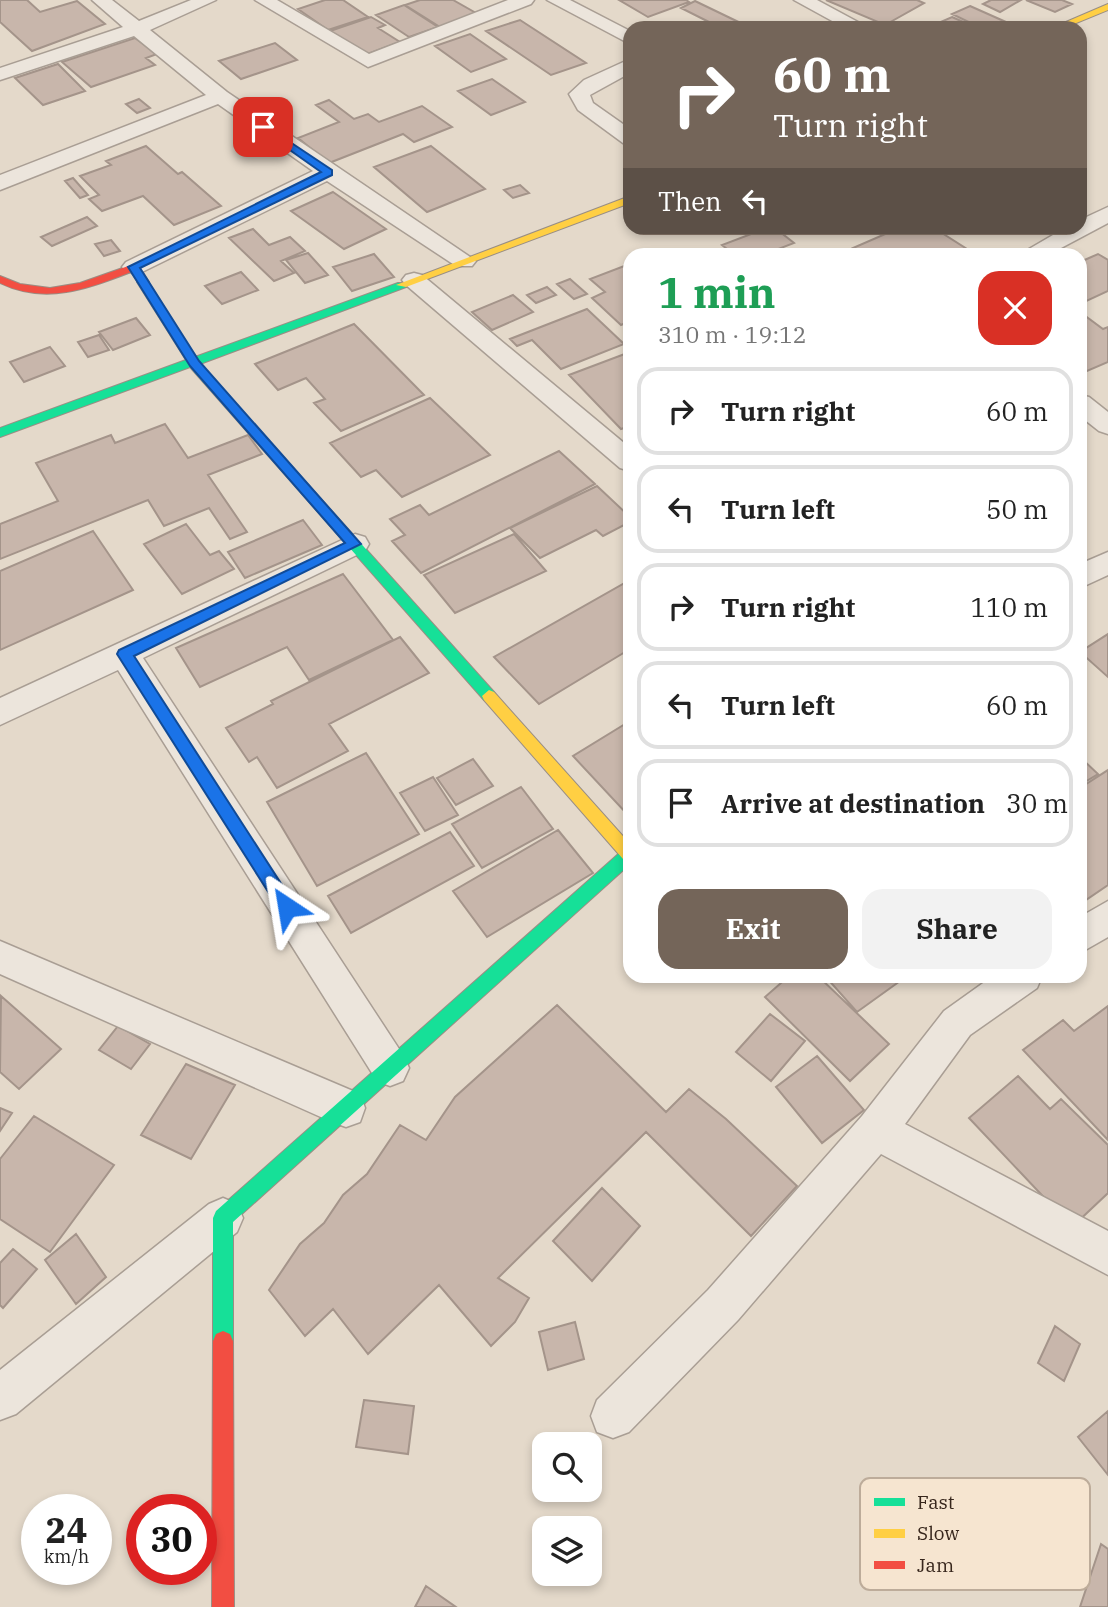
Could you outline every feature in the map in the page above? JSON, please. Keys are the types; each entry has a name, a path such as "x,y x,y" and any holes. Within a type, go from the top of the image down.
{"street":[{"path":"102,0 220,96 328,172 464,261"},
{"path":"0,74 138,28 207,0"},
{"path":"270,1 368,61 525,0"},
{"path":"556,0 623,34"},
{"path":"803,0 846,21"},
{"path":"1073,21 1108,7"},
{"path":"623,68 591,84 579,94 585,106 623,134"},
{"path":"0,183 220,96"},
{"path":"0,279 21,290 42,294 72,289 134,267 328,172"},
{"path":"0,433 194,364 623,202"},
{"path":"1087,224 1108,214"},
{"path":"1087,228 1108,242"},
{"path":"1043,248 1067,235"},
{"path":"134,267 194,364 623,846"},
{"path":"414,280 620,441"},
{"path":"1087,408 1108,425"},
{"path":"0,712 355,544"},
{"path":"1087,573 1108,562"},
{"path":"124,654 390,1069"},
{"path":"0,1398 223,1218 623,860"},
{"path":"1087,932 1108,917"},
{"path":"0,957 346,1108"},
{"path":"613,1416 723,1305 876,1130 957,1023 1013,983"},
{"path":"876,1130 1108,1254"},
{"path":"223,1218 223,1607"}],"building":[{"path":"0,0 27,0 40,12 77,1 105,24 32,51 0,22"},
{"path":"325,0 343,0 368,17 328,30 298,9"},
{"path":"420,0 453,0 476,13 440,27 405,5"},
{"path":"619,0 686,0 689,2 648,17"},
{"path":"826,0 917,0 924,3 892,21 876,21"},
{"path":"991,0 1021,0 1000,12 983,4"},
{"path":"1026,0 1062,0 1072,4 1055,12"},
{"path":"695,1 736,21 707,21 681,8"},
{"path":"404,5 438,27 409,37 376,15"},
{"path":"970,6 1004,21 966,21 952,14"},
{"path":"371,17 385,25 378,28 400,42 365,55 330,31"},
{"path":"952,17 961,21 943,21"},
{"path":"520,20 586,63 551,75 486,31"},
{"path":"470,34 506,59 471,72 435,46"},
{"path":"135,38 157,54 146,58 155,65 91,87 62,62"},
{"path":"275,43 297,60 241,79 219,61"},
{"path":"58,64 85,91 43,105 15,78"},
{"path":"492,79 525,102 491,115 458,91"},
{"path":"139,99 150,108 137,113 126,104"},
{"path":"329,100 354,119 368,114 379,122 422,106 452,127 414,142 403,134 329,163 298,138 339,122 316,105"},
{"path":"146,146 178,174 182,172 221,206 174,225 143,196 102,211 89,199 99,195 80,176 111,165 106,161"},
{"path":"431,146 485,189 427,212 374,167"},
{"path":"73,178 88,195 80,198 65,181"},
{"path":"520,185 529,193 513,198 504,190"},
{"path":"333,192 386,229 344,249 291,211"},
{"path":"87,217 97,226 52,246 41,237"},
{"path":"253,229 269,245 290,237 305,251 281,261 294,273 274,281 229,238"},
{"path":"748,235 784,235 794,243 781,248 726,248 722,245"},
{"path":"883,235 945,235 965,248 853,248"},
{"path":"111,240 120,251 104,256 95,244"},
{"path":"308,253 328,275 305,283 286,260"},
{"path":"374,254 394,277 352,291 333,267"},
{"path":"1098,254 1108,260 1108,291 1087,301 1087,259"},
{"path":"623,267 623,324 592,298 605,292 590,279"},
{"path":"241,272 258,290 222,304 205,286"},
{"path":"570,279 587,294 574,299 557,284"},
{"path":"547,287 556,295 536,303 527,295"},
{"path":"513,295 533,312 492,330 472,312"},
{"path":"587,309 623,344 561,369 532,340 517,346 510,339"},
{"path":"1087,317 1103,329 1108,327 1108,362 1087,371"},
{"path":"136,318 150,335 113,350 99,332"},
{"path":"354,324 424,395 341,431 314,403 325,399 306,378 278,390 255,364"},
{"path":"99,335 109,350 88,357 78,342"},
{"path":"50,347 65,366 24,382 10,362"},
{"path":"623,355 623,428 621,429 569,375"},
{"path":"430,398 490,455 402,497 376,470 361,477 330,443"},
{"path":"165,424 188,458 248,435 262,454 208,475 247,532 230,539 209,508 164,526 148,500 0,559 0,524 58,501 36,463 111,435 115,443"},
{"path":"559,451 595,484 421,573 392,541 405,535 390,519 420,505 429,515"},
{"path":"597,486 623,510 623,526 603,536 596,530 540,558 510,528"},
{"path":"303,520 322,545 245,578 228,552"},
{"path":"186,524 210,555 219,551 234,569 182,594 144,544"},
{"path":"93,531 133,590 0,650 0,571"},
{"path":"514,534 546,571 455,613 424,575"},
{"path":"343,574 393,640 309,680 287,647 200,687 176,648"},
{"path":"623,584 623,653 539,704 494,657"},
{"path":"1108,634 1108,677 1087,658 1087,648"},
{"path":"400,637 429,673 329,724 348,751 277,788 257,757 249,762 226,728 273,704 271,701"},
{"path":"623,725 623,810 573,756"},
{"path":"366,753 419,834 317,886 267,802"},
{"path":"473,759 493,786 456,805 437,778"},
{"path":"1087,764 1098,774 1087,781"},
{"path":"1108,770 1108,885 1087,899 1087,784"},
{"path":"433,777 458,815 425,831 400,793"},
{"path":"521,787 553,829 482,868 452,824"},
{"path":"558,830 593,873 487,937 453,891"},
{"path":"450,832 474,866 351,933 328,896"},
{"path":"781,983 825,983 889,1044 850,1081 765,997"},
{"path":"831,983 897,983 857,1012"},
{"path":"1,996 61,1049 19,1089 0,1072"},
{"path":"557,1005 666,1112 689,1089 726,1119 797,1186 751,1236 646,1132 498,1278 529,1298 515,1322 491,1346 439,1285 368,1354 333,1309 305,1336 269,1290 300,1244 324,1223 343,1195 367,1174 400,1125 426,1140 455,1097"},
{"path":"1108,1006 1108,1140 1023,1050 1063,1020 1074,1031"},
{"path":"770,1014 805,1041 771,1081 736,1052"},
{"path":"118,1026 150,1044 131,1069 99,1050"},
{"path":"817,1056 864,1110 822,1143 776,1087"},
{"path":"186,1064 235,1085 191,1159 141,1135"},
{"path":"1018,1076 1050,1109 1061,1099 1108,1145 1108,1193 1072,1227 969,1118"},
{"path":"0,1108 12,1113 0,1131"},
{"path":"34,1116 114,1165 50,1252 0,1219 0,1159"},
{"path":"602,1188 640,1226 592,1281 553,1241"},
{"path":"76,1234 106,1277 76,1304 45,1260"},
{"path":"13,1249 37,1269 3,1308 0,1305 0,1263"},
{"path":"575,1322 584,1359 548,1370 539,1332"},
{"path":"1055,1326 1080,1344 1064,1381 1038,1363"},
{"path":"364,1400 414,1406 408,1454 356,1447"},
{"path":"1108,1411 1108,1475 1078,1437"},
{"path":"1101,1544 1108,1549 1108,1607 1080,1607 1086,1590 1090,1590 1090,1577"},
{"path":"426,1586 456,1607 415,1607"}],"traffic: fast":[{"path":"143,282 194,364 489,696"},
{"path":"0,433 402,285"},
{"path":"223,1341 223,1218 623,860"}],"traffic: slow":[{"path":"1073,21 1108,7"},
{"path":"402,285 623,202"},
{"path":"489,696 623,847"}],"traffic: jam":[{"path":"0,279 17,287 50,292 101,280 134,267 143,282"},
{"path":"223,1341 223,1607"}],"route":[{"path":"263,127 328,172 134,267 194,364 355,544 124,654 287,907"}]}
